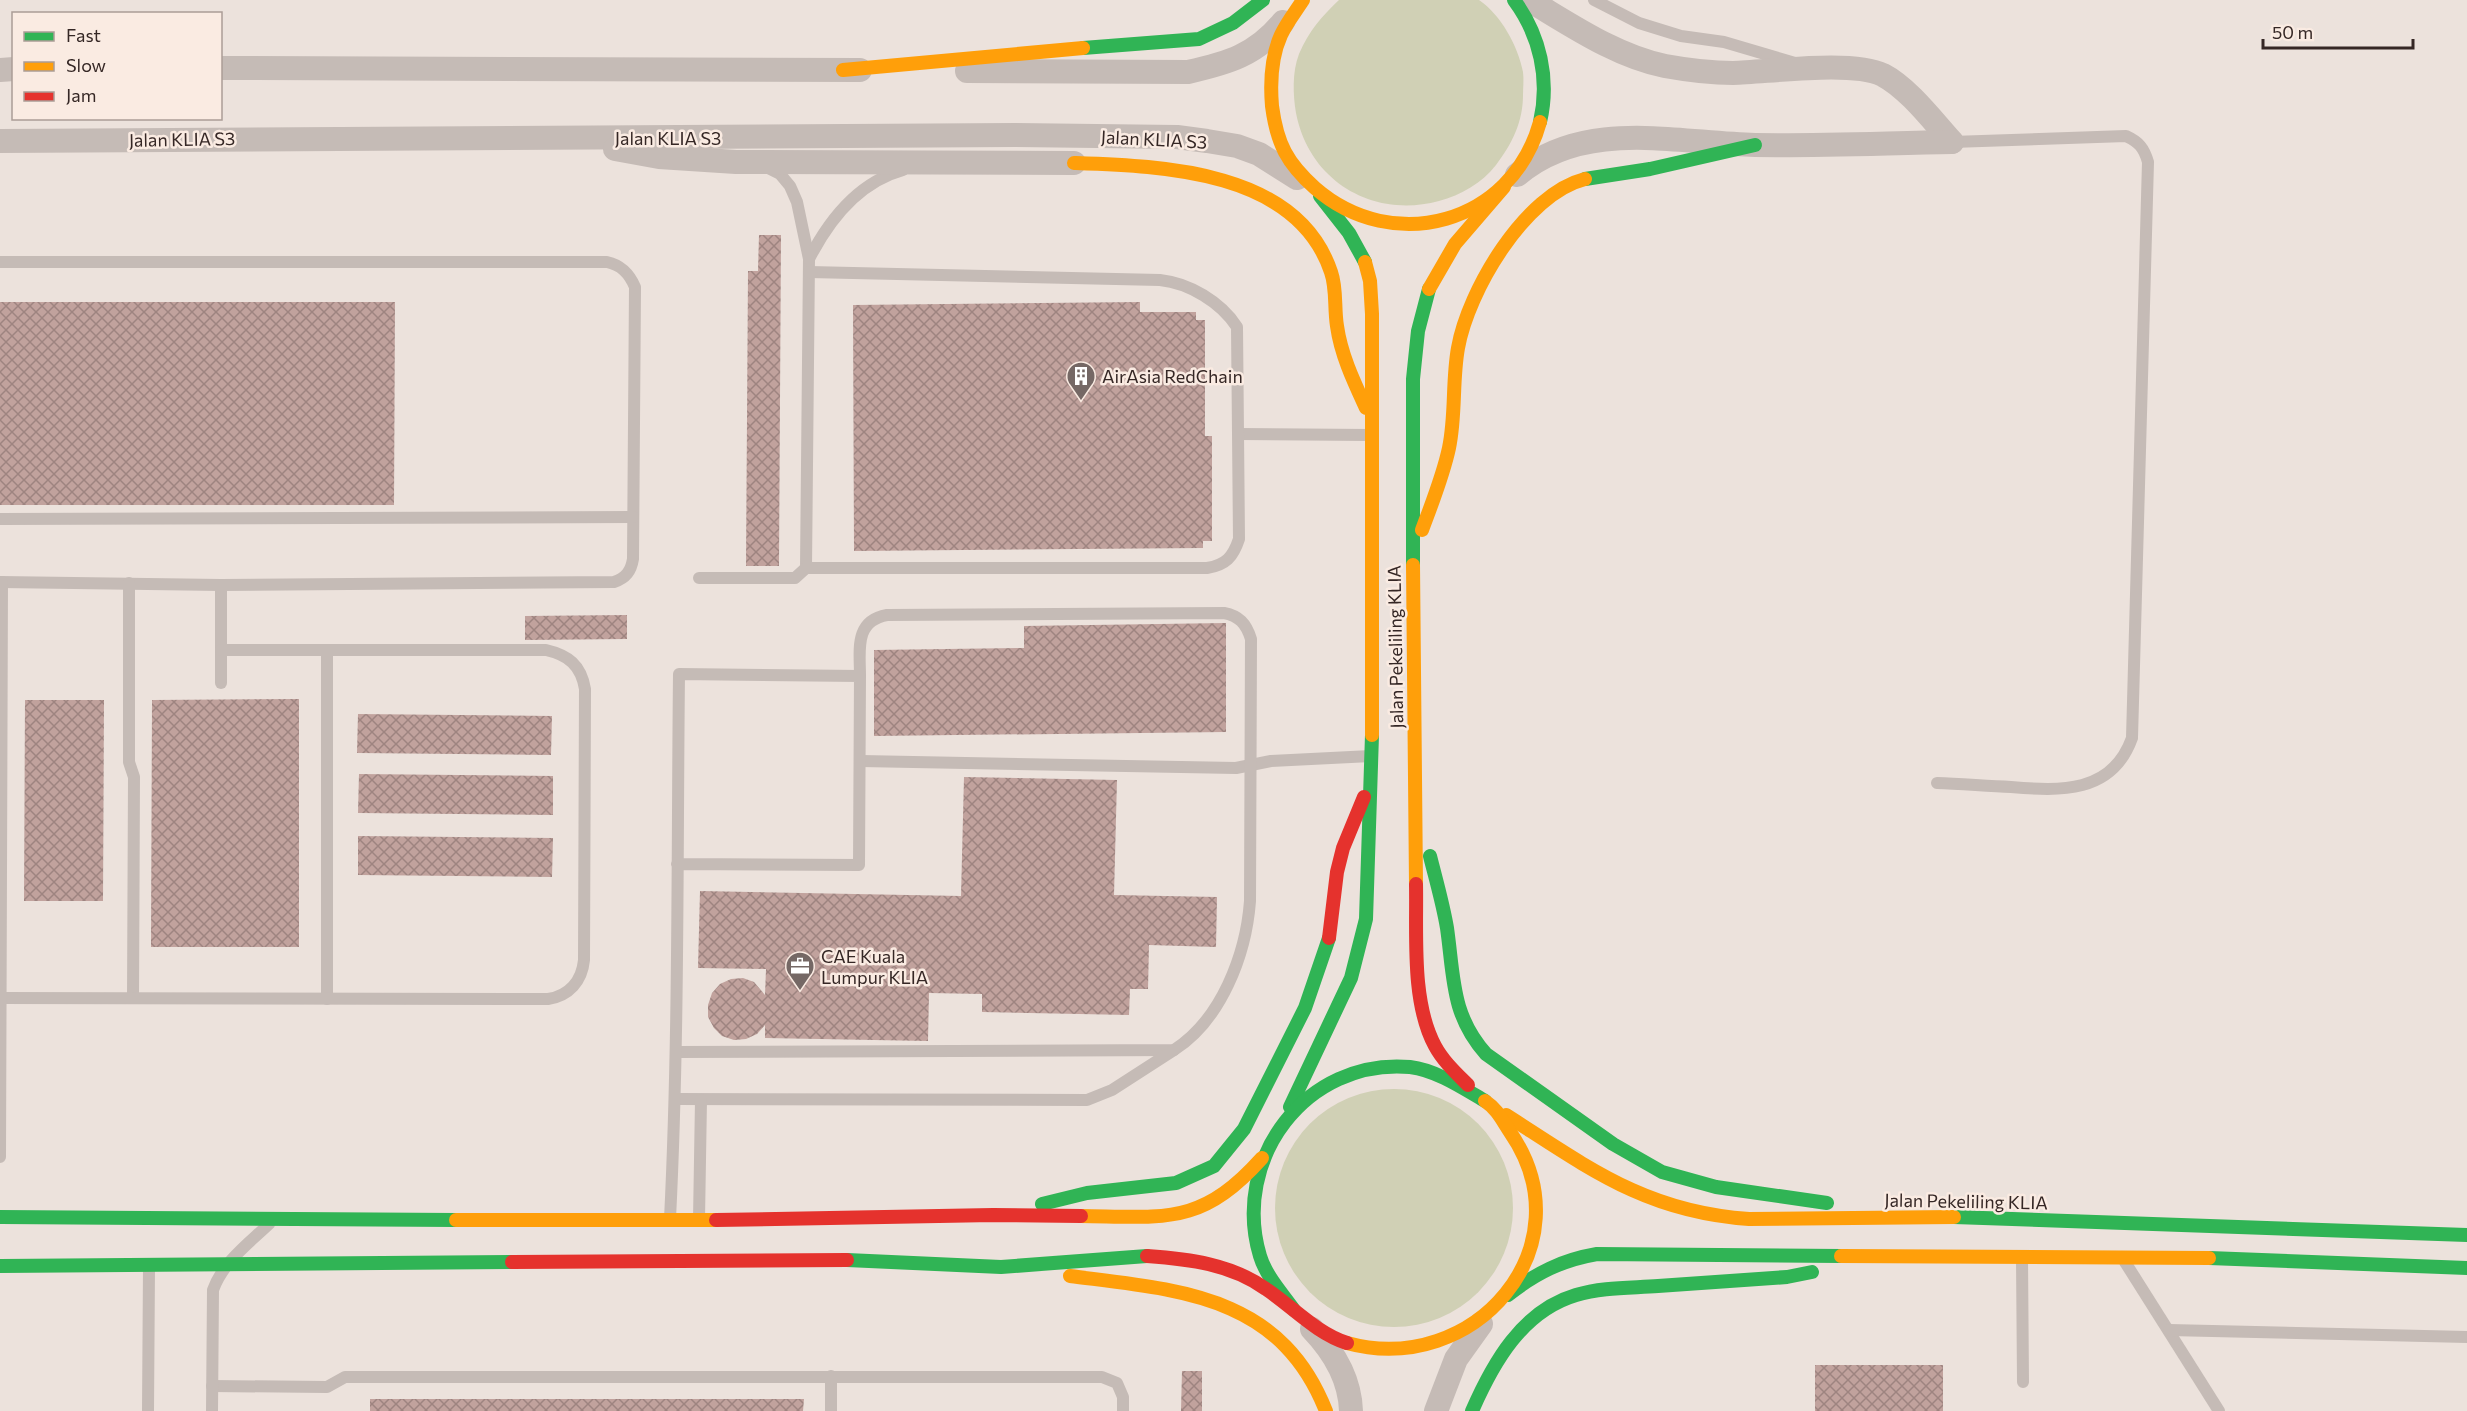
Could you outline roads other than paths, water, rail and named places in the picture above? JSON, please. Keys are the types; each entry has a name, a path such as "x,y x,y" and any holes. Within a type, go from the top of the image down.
{"street":[{"path":"843,70 987,55 1199,39 1230,27 1263,0"},
{"path":"222,68 1188,72 1222,64 1250,53 1274,33 1302,0"},
{"name":"Jalan Pekeliling KLIA","path":"1302,0 1281,35 1270,80 1274,124 1290,163 1345,226 1361,251 1369,277 1372,314 1372,778 1369,887 1361,946 1333,1022 1284,1120 1262,1157 1253,1194 1254,1232 1261,1259 1276,1286 1294,1310 1327,1334 1365,1348 1406,1350 1446,1340 1470,1327 1545,1268 1568,1258 1597,1254 2246,1258 2467,1268"},
{"name":"Jalan Pekeliling KLIA","path":"1500,1302 1519,1271 1532,1236 1534,1189 1524,1151 1492,1106 1450,1069 1436,1049 1425,1027 1421,1004 1418,966 1415,793 1413,556 1415,367 1422,310 1434,277 1448,252 1469,223 1503,187 1528,155 1542,117 1545,76 1536,37 1514,0"},
{"path":"1529,0 1600,40 1662,65 1731,73 1816,69 1863,70 1882,75 1898,85 1953,142"},
{"name":"Jalan KLIA S3","path":"0,141 1014,135 1177,137 1237,146 1259,154 1320,196"},
{"path":"1503,187 1525,168 1548,154 1579,143 1613,137 1755,145 1953,142"},
{"path":"553,138 659,157 736,162 1074,163 1150,166 1216,177 1252,190 1292,216 1308,230 1330,269 1337,327 1343,353 1371,418"},
{"path":"1413,556 1446,461 1451,433 1459,346 1467,314 1496,258 1519,228 1543,203 1570,184 1592,177 1634,172 1755,145"},
{"name":"Jalan Pekeliling KLIA","path":"1320,196 1355,216 1393,226 1433,224 1471,211 1503,187"},
{"path":"993,1215 1087,1193 1176,1182 1214,1166 1230,1149 1244,1129 1305,1008 1319,972 1330,935 1336,872 1343,848 1372,778"},
{"path":"1415,793 1448,936 1455,1002 1462,1024 1472,1040 1486,1054 1613,1144 1662,1172 1716,1187 1915,1216"},
{"name":"Jalan Pekeliling KLIA","path":"1284,1120 1319,1088 1362,1070 1409,1067 1442,1077 1600,1175 1632,1192 1696,1213 1749,1219 1915,1216 2467,1235"},
{"path":"0,1217 670,1221 993,1215 1155,1217 1178,1215 1217,1201 1237,1186 1262,1157"},
{"path":"1472,1411 1482,1385 1511,1341 1528,1322 1568,1297 1629,1288 1787,1277 1902,1255"},
{"path":"1001,1267 1147,1256 1190,1259 1221,1267 1246,1277 1294,1310 1324,1342 1340,1367 1350,1393 1351,1411"},
{"path":"0,1266 853,1260 1001,1267 1178,1290 1235,1309 1261,1324 1283,1341 1313,1379 1326,1411"},
{"path":"1436,1411 1456,1359 1472,1335 1500,1302"}],"lane":[{"path":"1594,0 1639,23 1681,36 1724,42 1816,69"},
{"path":"1937,783 2051,790 2072,789 2104,776 2118,764 2128,750 2132,738 2148,162 2145,150 2137,141 2126,136 1953,142"},
{"path":"736,162 768,167 780,174 790,186 797,202 809,259 806,568"},
{"path":"809,259 835,216 874,182 893,172 943,162"},
{"path":"0,262 607,262 627,272 634,286 633,559 631,569 621,580 614,582 221,585 1,582 0,1157"},
{"path":"699,578 795,578 806,568 1207,568 1229,561 1239,539 1237,327 1222,309 1176,281 809,272"},
{"path":"1239,434 1371,435"},
{"path":"0,519 633,517"},
{"path":"129,583 129,762 134,777 133,998"},
{"path":"221,585 221,683"},
{"path":"676,1099 1087,1100 1112,1090 1174,1050 1197,1032 1215,1008 1230,981 1244,939 1250,901 1251,639 1243,622 1235,615 1224,613 878,616 863,630 861,639 859,865 677,864"},
{"path":"1,998 548,999 558,998 577,982 583,971 584,960 585,688 578,667 569,658 546,650 221,650"},
{"path":"327,650 327,999"},
{"path":"670,1221 676,1099 679,674 860,676"},
{"path":"861,761 1236,768 1271,761 1372,755"},
{"path":"676,1052 1174,1050"},
{"path":"699,1220 701,1100"},
{"path":"212,1411 213,1290 226,1265 274,1219"},
{"path":"2121,1256 2219,1411"},
{"path":"2022,1257 2023,1382"},
{"path":"148,1411 149,1266"},
{"path":"2169,1329 2467,1337"},
{"path":"831,1376 831,1411"},
{"path":"212,1386 327,1386 345,1377 1101,1377 1117,1383 1123,1397 1123,1411"}],"place":[{"name":"AirAsia RedChain","path":"1081,402"},
{"name":"CAE Kuala Lumpur KLIA","path":"800,992"}]}
